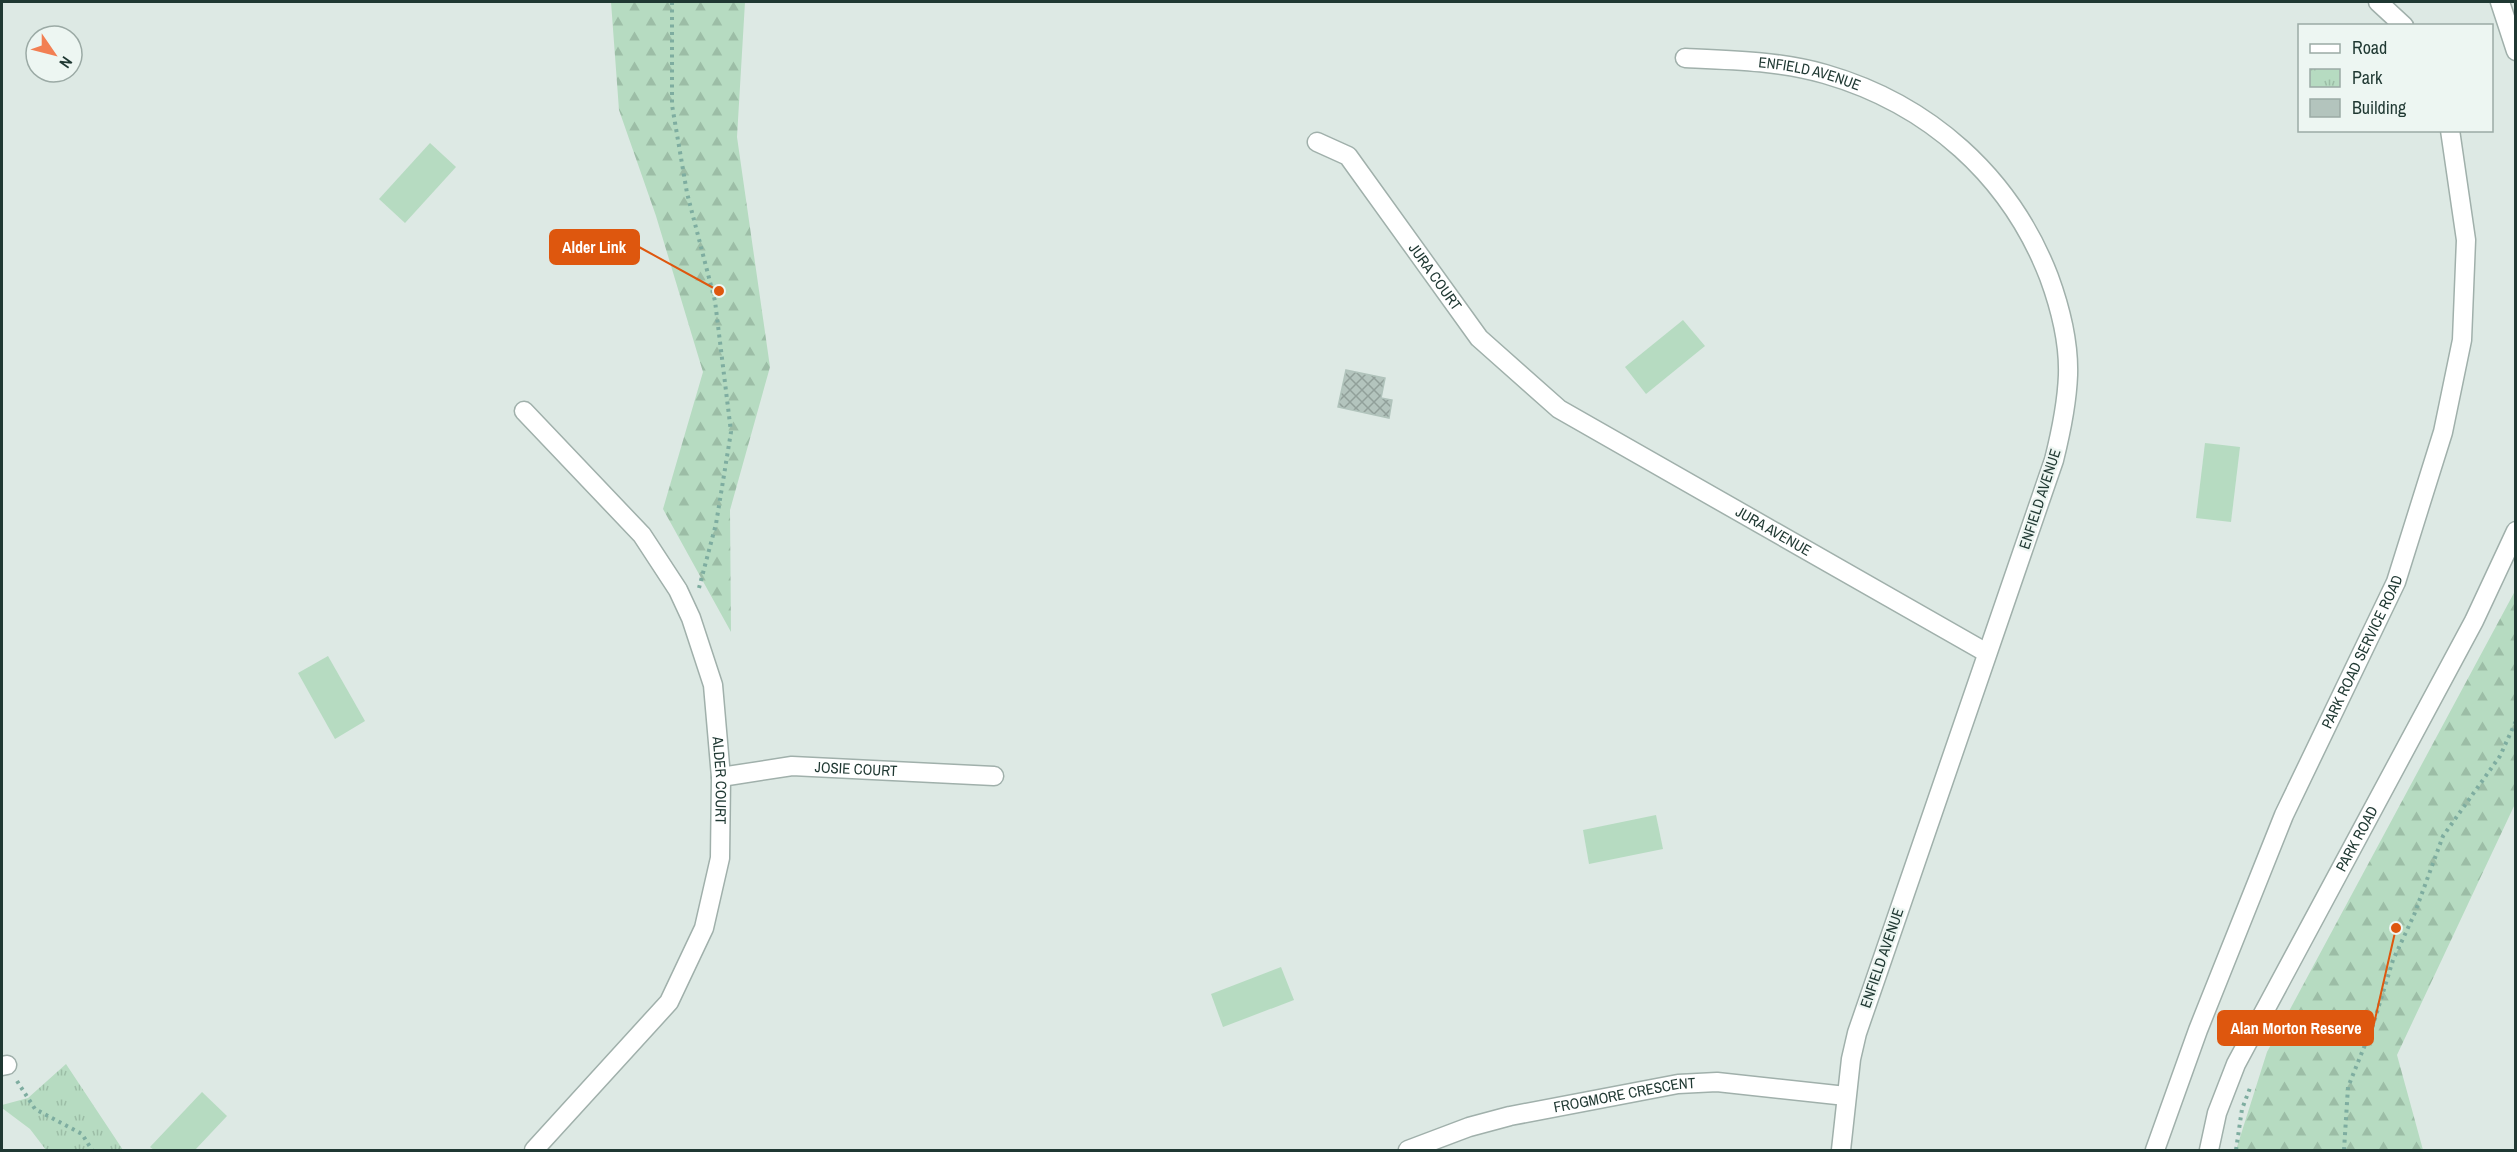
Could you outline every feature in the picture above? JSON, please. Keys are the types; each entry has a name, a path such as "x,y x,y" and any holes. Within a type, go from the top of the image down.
{"street":[{"path":"2378,2 2402,24"},
{"path":"2500,2 2516,51"},
{"name":"ENFIELD AVENUE","path":"1685,58 1784,65 1825,75 1899,105 1960,146 2004,192 2023,220 2056,296 2065,334 2068,374 2063,420 2054,460 1869,994 1851,1059 1841,1150"},
{"name":"PARK ROAD SERVICE ROAD","path":"2156,1150 2198,1030 2284,815 2396,582 2443,432 2462,340 2466,240 2450,132"},
{"name":"JURA COURT","path":"1317,142 1348,156 1479,338 1559,409"},
{"name":"JURA AVENUE","path":"1559,409 1987,653"},
{"name":"ALDER COURT","path":"524,411 642,535 678,590 691,618 713,685 720,777 720,858 704,928 669,1002 534,1150"},
{"name":"PARK ROAD","path":"2209,1150 2217,1113 2236,1064 2474,621 2516,531"},
{"name":"JOSIE COURT","path":"720,777 792,766 994,776"},
{"name":"FROGMORE CRESCENT","path":"1408,1150 1469,1126 1678,1083 1717,1082 1846,1096"}],"path":[{"path":"672,2 672,105 687,193 715,301 731,432 716,524 691,618"},
{"path":"2343,1150 2348,1087 2373,1025 2393,960 2414,915 2443,836 2500,756 2516,721"},
{"path":"4,1066 35,1109 82,1134 92,1150"}],"green space":[{"path":"611,2 745,2 737,137 770,367 730,510 731,632 663,509 703,372 656,216 619,110"},
{"path":"430,143 456,167 405,223 379,199"},
{"path":"1683,320 1705,346 1646,394 1625,367"},
{"path":"2205,443 2240,447 2231,522 2196,518"},
{"path":"2515,591 2515,804 2397,1055 2423,1150 2236,1150 2267,1052"},
{"path":"328,656 365,721 335,739 298,673"},
{"path":"1656,815 1663,849 1589,864 1583,830"},
{"path":"1281,967 1294,1000 1223,1027 1211,994"},
{"path":"66,1064 123,1150 46,1150 30,1129 2,1108 2,1105 28,1098"},
{"path":"202,1092 227,1116 195,1150 154,1150 150,1147"}],"building":[{"path":"1346,370 1385,378 1381,398 1392,400 1389,418 1338,407"}],"place":[{"name":"Alder Link","path":"719,291"},
{"name":"Alan Morton Reserve","path":"2396,928"}]}
